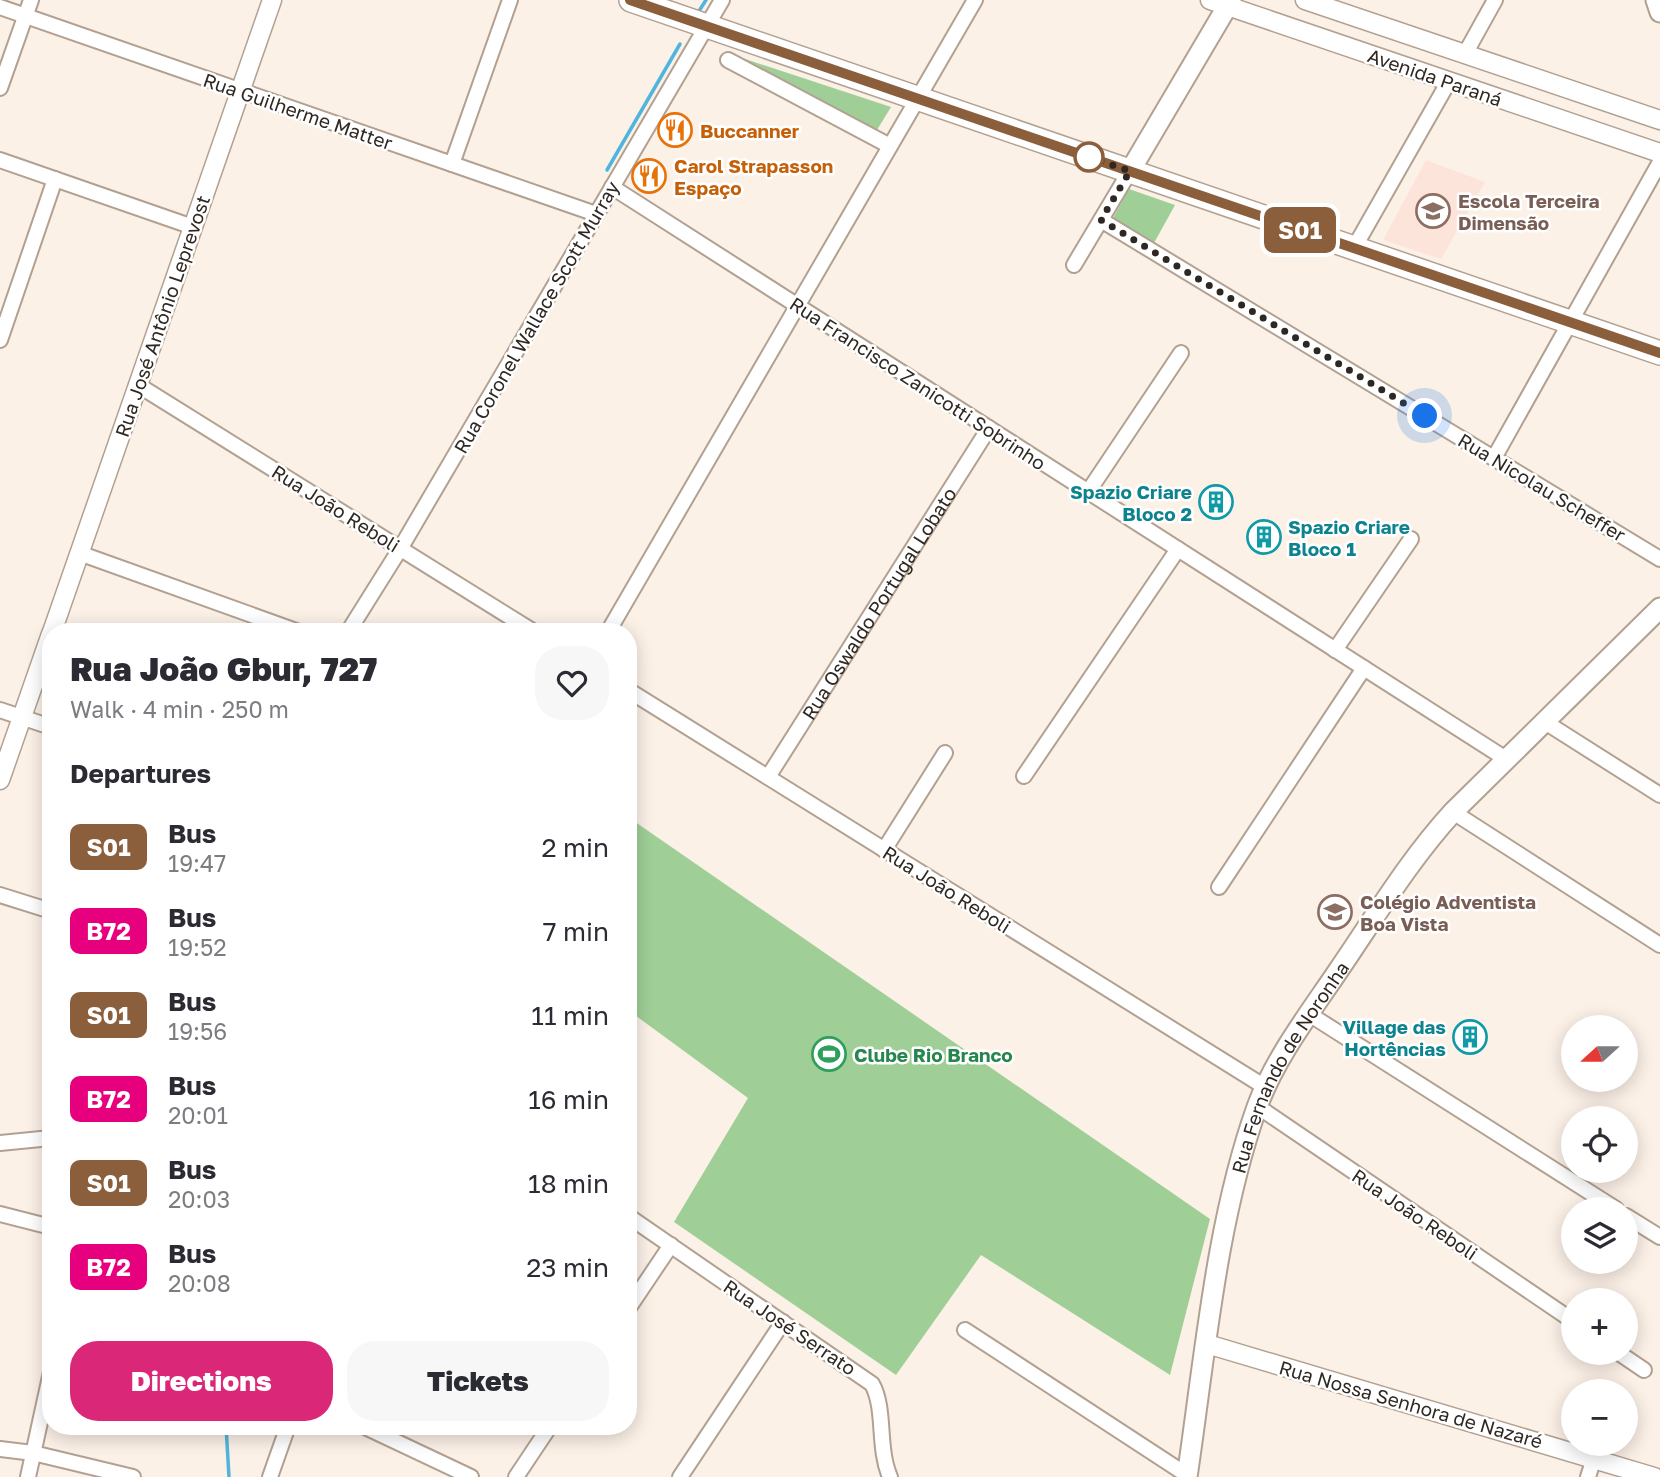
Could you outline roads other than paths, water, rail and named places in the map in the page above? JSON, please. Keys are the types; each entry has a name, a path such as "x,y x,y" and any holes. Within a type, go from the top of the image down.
{"main road":[{"path":"631,0 1660,353"},
{"path":"1656,0 1660,12"},
{"path":"1130,171 1222,2"},
{"name":"Rua Fernando de Noronha","path":"1187,1476 1226,1227 1257,1106 1265,1087 1309,1014 1413,860 1453,812 1660,608"}],"street":[{"path":"0,88 31,0"},
{"name":"Rua José Antônio Leprevost","path":"54,623 272,0"},
{"path":"452,164 510,0"},
{"name":"Rua Coronel Wallace Scott Murray","path":"354,623 400,549 722,0"},
{"path":"613,623 975,0"},
{"name":"Avenida Paraná","path":"1305,0 1660,120"},
{"path":"1465,54 1495,0"},
{"name":"Avenida Paraná","path":"1222,2 1660,153"},
{"name":"Rua Guilherme Matter","path":"0,7 596,214"},
{"path":"728,60 890,146"},
{"path":"1353,248 1449,81"},
{"path":"0,160 193,227"},
{"path":"1494,458 1660,162"},
{"path":"1074,265 1130,171"},
{"path":"0,340 55,179"},
{"name":"Rua Francisco Zanicotti Sobrinho","path":"612,187 1506,759"},
{"name":"Rua Nicolau Scheffer","path":"1101,220 1660,559"},
{"path":"1088,492 1181,352"},
{"name":"Rua João Reboli","path":"138,385 519,623"},
{"name":"Rua Oswaldo Portugal Lobato","path":"768,777 989,428"},
{"path":"1335,650 1411,539"},
{"path":"1024,776 1178,550"},
{"path":"79,553 274,623"},
{"name":"Rua José Antônio Leprevost","path":"0,780 42,659"},
{"path":"1219,887 1364,668"},
{"name":"Rua João Reboli","path":"637,696 1265,1087"},
{"path":"0,710 42,724"},
{"path":"1545,722 1660,795"},
{"path":"884,850 945,752"},
{"path":"1453,812 1660,945"},
{"path":"0,895 42,908"},
{"path":"1309,1014 1597,1197"},
{"name":"Rua João Reboli","path":"1257,1106 1561,1313"},
{"path":"0,1143 42,1138"},
{"path":"0,1214 42,1225"},
{"name":"Rua José Serrato","path":"637,1222 872,1384 878,1395 880,1442 890,1477"},
{"path":"1638,1223 1660,1237"},
{"path":"637,1296 671,1245"},
{"path":"680,1477 783,1322"},
{"path":"965,1330 1187,1476"},
{"name":"Rua Nossa Senhora de Nazaré","path":"1207,1344 1654,1477"},
{"path":"1637,1365 1644,1370"},
{"path":"28,1477 42,1412"},
{"path":"270,1477 285,1435"},
{"path":"391,1435 471,1477"},
{"path":"516,1477 544,1435"},
{"path":"0,1449 33,1453 133,1477"},
{"path":"1588,1477 1594,1458"}],"waterway":[{"path":"699,11 706,0"},
{"path":"607,170 680,44"},
{"path":"227,1435 229,1477"}],"place":[{"name":"Buccanner","path":"675,130"},
{"name":"Carol Strapasson Espaço","path":"649,176"},
{"name":"Escola Terceira Dimensão","path":"1433,211"},
{"name":"Spazio Criare Bloco 2","path":"1216,502"},
{"name":"Spazio Criare Bloco 1","path":"1264,537"},
{"name":"Colégio Adventista Boa Vista","path":"1335,912"},
{"name":"Village das Hortências","path":"1470,1037"},
{"name":"Clube Rio Branco","path":"829,1054"}]}
